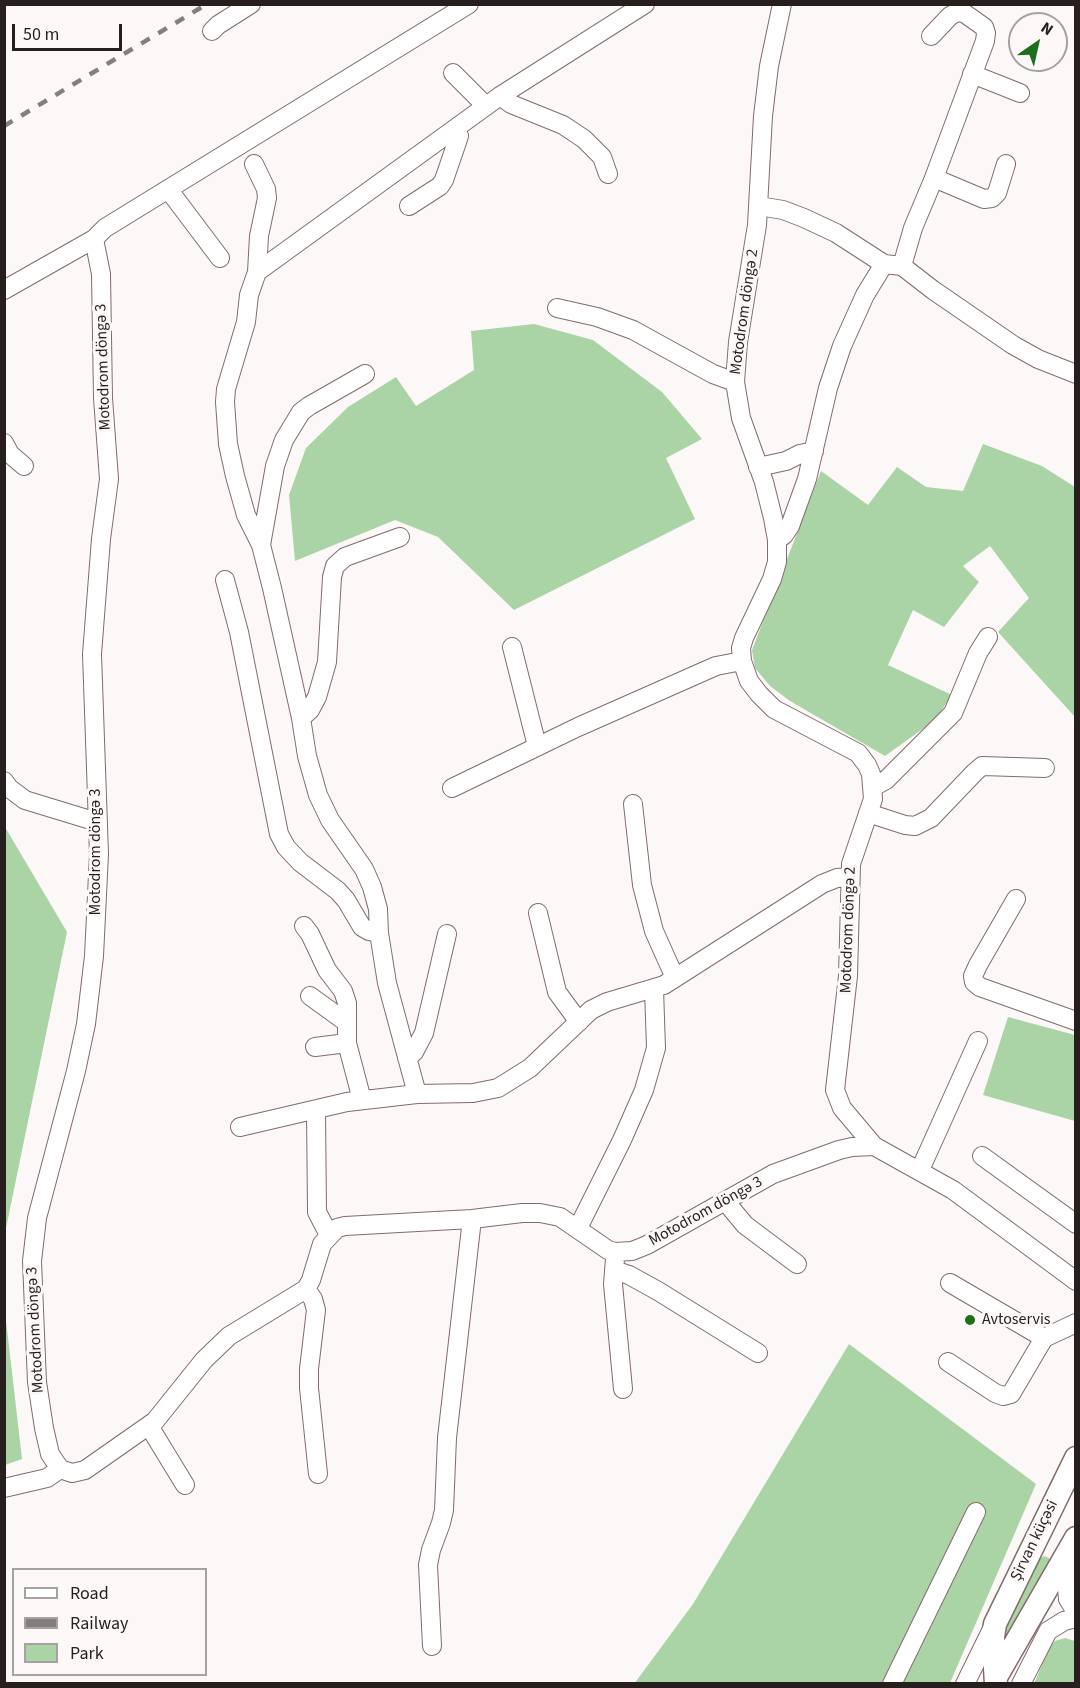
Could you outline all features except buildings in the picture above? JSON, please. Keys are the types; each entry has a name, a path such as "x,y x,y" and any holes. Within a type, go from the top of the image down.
{"main road":[{"name":"Şirvan küçəsi","path":"995,1624 1076,1458"},
{"name":"Şirvan küçəsi","path":"995,1681 1074,1545"},
{"path":"995,1624 993,1637 995,1681"}],"street":[{"path":"212,31 251,4"},
{"path":"4,290 94,239 105,228 469,4"},
{"path":"257,272 493,101 645,4"},
{"name":"Motodrom döngə 2","path":"742,661 741,648 744,638 772,579 777,562 777,540 773,518 741,418 735,382 738,342 759,206 763,116 769,66 782,4"},
{"path":"777,540 790,526 807,479 828,387 842,346 865,295 893,265 913,228 934,178 986,33 984,27 964,13 957,12 950,16 931,36"},
{"path":"453,74 493,101 511,104 563,125 584,139 602,157 608,174"},
{"path":"972,74 1020,93"},
{"path":"409,206 440,186 444,180 459,136 456,128"},
{"path":"254,164 266,189 267,198 259,236 257,272 249,295 246,322 226,389 228,444 246,515 261,545 301,718 307,756 318,795 330,820 364,868 378,909 378,933 387,983 417,1094"},
{"path":"934,178 984,199 992,198 997,193 1006,164"},
{"path":"168,189 220,258"},
{"path":"759,206 783,210 836,233 933,290 1013,345 1038,359 1076,374"},
{"name":"Motodrom döngə 3","path":"60,1469 51,1454 44,1428 37,1382 32,1261 37,1218 76,1071 86,1024 96,925 99,854 92,654 101,539 109,479 103,398 101,274 94,239"},
{"path":"557,308 597,317 633,330 713,374 735,382"},
{"path":"261,545 275,466 284,440 302,412 309,406 365,374"},
{"path":"758,466 786,461 800,454 814,451"},
{"path":"301,718 310,710 317,697 327,662 332,577 335,566 345,557 400,537"},
{"path":"225,580 239,632 279,834 286,847 300,862 339,891 362,927 378,933"},
{"path":"452,788 537,746 716,666 742,661 749,681 774,709 858,753 867,765 873,787 886,780 953,713 978,653 988,637"},
{"path":"512,647 537,746"},
{"path":"868,813 904,825 915,826 931,818 982,766 1045,768"},
{"path":"4,782 25,801 97,822"},
{"name":"Motodrom döngə 2","path":"873,787 873,799 854,850 849,878 848,976 835,1089 842,1108 874,1146 920,1170 992,1217 1076,1281"},
{"path":"633,804 642,885 654,931 675,978"},
{"path":"240,1127 362,1100 417,1094 473,1093 498,1088 530,1068 591,1010 607,1002 654,989 675,978 822,884 837,878 849,878"},
{"path":"1016,899 978,965 973,976 974,982 980,987 1076,1021"},
{"path":"538,913 557,992 579,1022"},
{"path":"304,926 327,970 343,991 347,1003 347,1043 362,1100"},
{"path":"407,1058 414,1052 423,1033 447,934"},
{"path":"578,1228 644,1090 656,1048 654,989"},
{"path":"310,996 346,1022"},
{"path":"920,1170 978,1041"},
{"path":"315,1047 347,1043"},
{"path":"316,1110 317,1212 329,1235"},
{"name":"Motodrom döngə 3","path":"615,1261 773,1174 852,1147 874,1146"},
{"path":"982,1156 1076,1224"},
{"path":"725,1201 745,1225 797,1264"},
{"path":"4,1488 47,1478 60,1469 72,1473 84,1470 149,1426 204,1360 229,1336 306,1289 322,1244 337,1228 345,1226 472,1219 522,1213 560,1217 599,1245 629,1275 758,1353"},
{"path":"432,1646 428,1565 444,1510 447,1438 472,1219"},
{"path":"615,1261 613,1284 623,1389"},
{"path":"950,1283 1044,1338"},
{"path":"306,1289 313,1299 316,1310 309,1378 318,1474"},
{"path":"948,1362 995,1393 1004,1396 1011,1394 1044,1338 1076,1323"},
{"path":"149,1426 185,1485"},
{"path":"892,1683 976,1512"},
{"path":"1074,1545 1067,1588 1068,1599 1076,1612"},
{"path":"1021,1683 1048,1631 1064,1621 1076,1618"},
{"path":"965,1683 995,1624"}],"green space":[{"path":"534,324 593,340 662,392 702,439 666,458 695,519 514,610 438,537 395,520 295,561 289,495 306,448 348,407 396,377 416,406 474,370 471,331"},
{"path":"983,444 1042,466 1075,487 1075,717 998,632 1029,598 990,546 963,566 979,582 944,627 913,610 888,665 952,695 935,720 885,756 790,701 770,686 755,668 752,650 821,471 868,505 897,467 926,487 963,491"},
{"path":"5,827 67,932 5,1233"},
{"path":"1008,1017 1075,1035 1075,1121 983,1095"},
{"path":"4,1303 22,1459 5,1465 4,1465"},
{"path":"849,1344 1036,1484 950,1683 634,1684 693,1604"},
{"path":"1044,1556 1052,1562 1006,1648 1005,1634 1008,1620 1038,1560"},
{"path":"1065,1638 1075,1641 1075,1683 1034,1684 1049,1648 1055,1641"}],"railway":[{"path":"4,126 207,4"}],"place":[{"name":"Avtoservis","path":"970,1320"}]}
